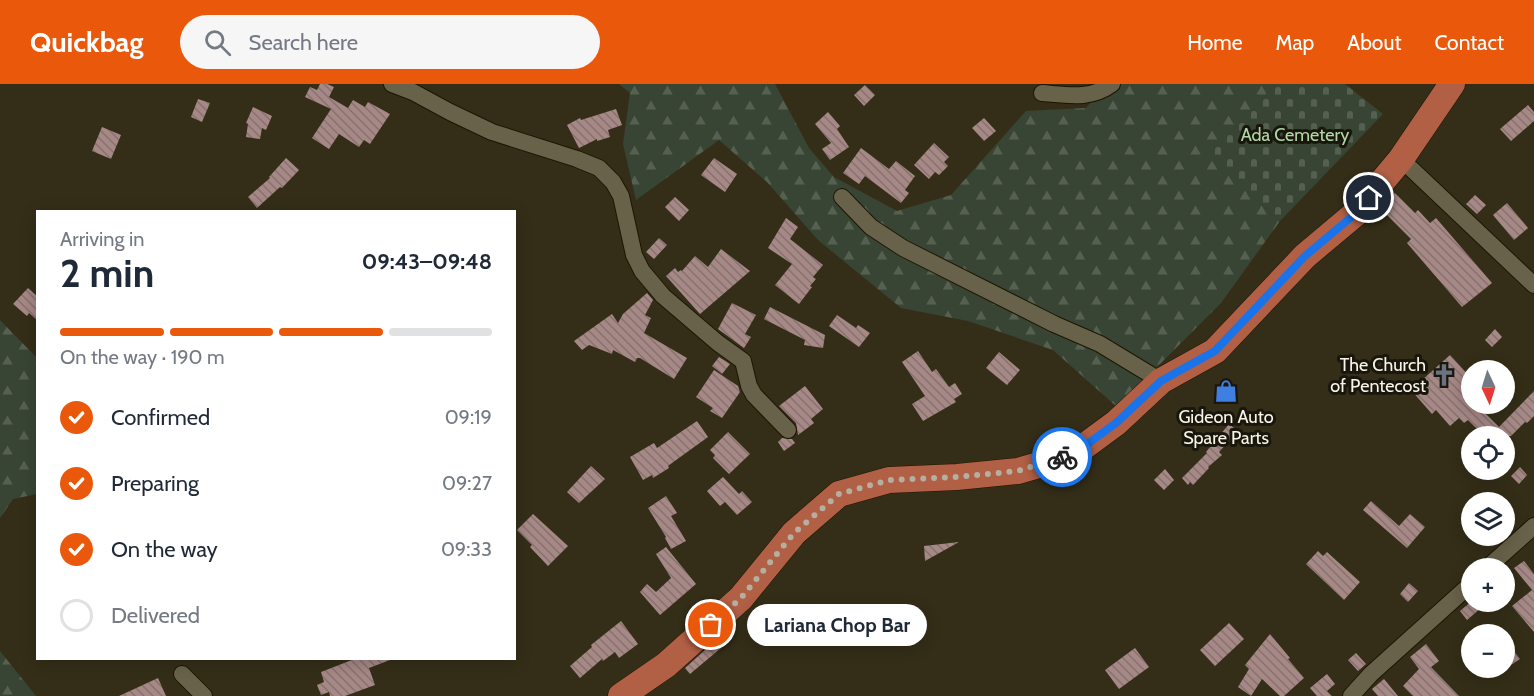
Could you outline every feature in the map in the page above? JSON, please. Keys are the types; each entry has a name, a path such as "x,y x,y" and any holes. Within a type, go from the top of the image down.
{"main road":[{"path":"621,696 666,665 741,598 794,533 839,494 889,480 1018,471 1056,460 1082,448 1116,423 1161,381 1215,351 1305,256 1355,214 1401,159 1452,84"}],"street":[{"path":"392,84 492,132 599,168 613,182 621,196 634,255 642,271 663,296 743,361 749,386 754,395 788,430"},
{"path":"1042,93 1084,96 1106,89 1112,84"},
{"path":"1401,159 1534,285"},
{"path":"842,197 871,227 903,248 1054,324 1100,344 1161,381"},
{"path":"1498,558 1534,526"},
{"path":"1351,696 1371,674 1461,593"},
{"path":"182,674 204,696"}],"green space":[{"path":"619,84 775,84 809,148 834,177 897,211 951,195 1026,111 1086,108 1108,84 1276,84 1208,157 1280,221 1221,303 1117,407 1053,350 968,321 901,308 818,240 767,182 719,140 636,200 623,144 630,93"},
{"name":"Ada Cemetery","path":"1276,84 1345,84 1383,114 1280,221 1207,157"},
{"path":"0,320 36,357 36,494 13,499 0,518"},
{"path":"0,651 36,696 0,696"}],"building":[{"path":"320,84 334,87 329,97 348,108 353,100 365,107 368,102 390,114 370,144 364,140 359,147 339,134 329,149 312,138 331,109 305,97 310,87 317,90"},
{"path":"865,85 875,95 864,106 854,95"},
{"path":"198,99 210,103 202,122 191,117"},
{"path":"1528,105 1534,112 1534,121 1511,141 1500,129"},
{"path":"253,107 272,116 266,130 262,128 260,139 246,137 248,124 246,123"},
{"path":"616,109 622,125 608,130 610,137 597,141 597,139 579,148 567,125 580,118 581,120"},
{"path":"828,112 840,126 837,129 849,147 830,160 822,149 831,143 815,124"},
{"path":"984,118 996,131 984,141 972,128"},
{"path":"102,127 121,135 111,159 92,151"},
{"path":"934,143 949,157 944,162 948,166 939,175 935,172 929,179 914,165"},
{"path":"861,148 889,169 896,161 915,176 905,190 909,193 901,203 865,176 859,184 843,173"},
{"path":"286,158 299,170 282,188 280,187 257,208 248,197 270,178"},
{"path":"714,158 737,174 725,192 701,175"},
{"path":"1395,193 1415,213 1418,210 1430,223 1436,218 1492,283 1462,307 1407,243 1411,239 1380,208"},
{"path":"1475,195 1486,205 1477,214 1466,204"},
{"path":"675,197 689,210 679,221 665,207"},
{"path":"1507,203 1528,228 1514,240 1493,215"},
{"path":"786,218 798,227 790,239 823,265 813,277 816,279 810,286 812,287 799,304 775,285 792,264 768,248"},
{"path":"659,238 667,245 654,259 646,252"},
{"path":"721,249 750,271 700,314 666,276 675,268 678,272 682,271 695,256 708,267"},
{"path":"28,288 36,295 36,319 29,313 27,316 13,304"},
{"path":"647,293 653,300 645,315 651,318 644,333 687,358 674,379 640,358 637,358 635,362 613,350 612,354 589,345 582,350 574,341 612,314 618,323 623,314"},
{"path":"732,303 756,315 745,334 751,337 744,348 718,329"},
{"path":"770,307 825,335 823,348 804,345 805,340 764,319"},
{"path":"837,315 856,328 858,325 870,333 859,347 829,326"},
{"path":"1495,329 1502,337 1492,347 1485,340"},
{"path":"918,351 932,372 936,369 949,387 955,383 962,394 954,399 956,402 923,421 912,404 925,396 902,362"},
{"path":"999,352 1020,370 1007,385 986,368"},
{"path":"1450,355 1461,367 1461,414 1486,414 1498,426 1474,426 1468,420 1464,423 1459,418 1450,426 1436,410 1432,414 1411,390"},
{"path":"719,357 730,364 722,374 712,366"},
{"path":"714,370 738,386 740,392 722,418 710,411 713,408 696,397"},
{"path":"805,386 823,409 811,419 814,423 798,435 796,423 779,406"},
{"path":"1534,391 1534,416 1527,423 1525,422 1515,432 1515,426 1500,426 1512,414 1515,414 1515,411"},
{"path":"697,421 708,437 668,466 669,468 653,478 652,475 643,480 630,457 654,443 657,448"},
{"path":"1229,424 1238,431 1219,452 1222,455 1193,485 1190,482 1188,485 1182,478 1207,453"},
{"path":"728,432 750,454 729,474 713,458 715,455 710,450"},
{"path":"782,438 792,439 795,443 784,451 778,442"},
{"path":"591,466 605,479 579,503 567,492"},
{"path":"1520,467 1527,475 1519,484 1515,480 1515,472"},
{"path":"1165,469 1174,480 1164,490 1154,480"},
{"path":"723,477 739,494 742,491 752,502 737,515 725,502 720,506 707,491"},
{"path":"666,496 677,513 671,516 686,541 671,549 648,508"},
{"path":"1371,501 1399,526 1410,514 1425,527 1407,548 1363,510"},
{"path":"533,514 568,546 548,566 517,530"},
{"path":"959,542 925,561 924,546"},
{"path":"666,547 696,584 660,615 640,592 647,584 656,592 671,578 656,554"},
{"path":"1318,551 1323,556 1327,552 1360,582 1344,600 1306,564"},
{"path":"1524,561 1534,574 1534,632 1515,610 1515,604 1532,590 1515,567"},
{"path":"1409,583 1418,591 1408,602 1400,594"},
{"path":"1461,612 1476,612 1467,620"},
{"path":"621,621 638,644 619,658 615,652 603,661 602,659 580,678 570,666 592,647 591,645"},
{"path":"1229,623 1244,639 1215,666 1200,650"},
{"path":"1270,634 1304,678 1284,696 1280,696 1262,679 1251,696 1238,687 1249,669 1245,665"},
{"path":"715,641 721,648 690,674 685,668"},
{"path":"1426,644 1439,661 1431,667 1459,696 1413,696 1403,686 1419,669 1410,657"},
{"path":"1135,648 1149,667 1119,689 1105,670"},
{"path":"1515,652 1520,659 1515,662"},
{"path":"1356,653 1366,664 1358,671 1348,660"},
{"path":"352,660 390,660 369,668 375,685 345,696 330,696 329,692 321,695 317,685 324,682 321,672"},
{"path":"1327,674 1335,684 1327,691 1332,696 1317,696 1310,688"},
{"path":"158,678 166,696 119,696"},
{"path":"1384,679 1398,696 1378,696 1372,689"}],"way so far":[{"path":"711,625 741,598 794,533 839,494 889,480 1018,471 1062,457"}],"place":[{"name":"The Church of Pentecost","path":"1444,375"},
{"name":"Gideon Auto Spare Parts","path":"1226,391"},
{"name":"Lariana Chop Bar","path":"711,625"}],"route":[{"path":"1062,457 1082,448 1116,423 1161,381 1215,351 1305,256 1355,214 1369,198"}]}
